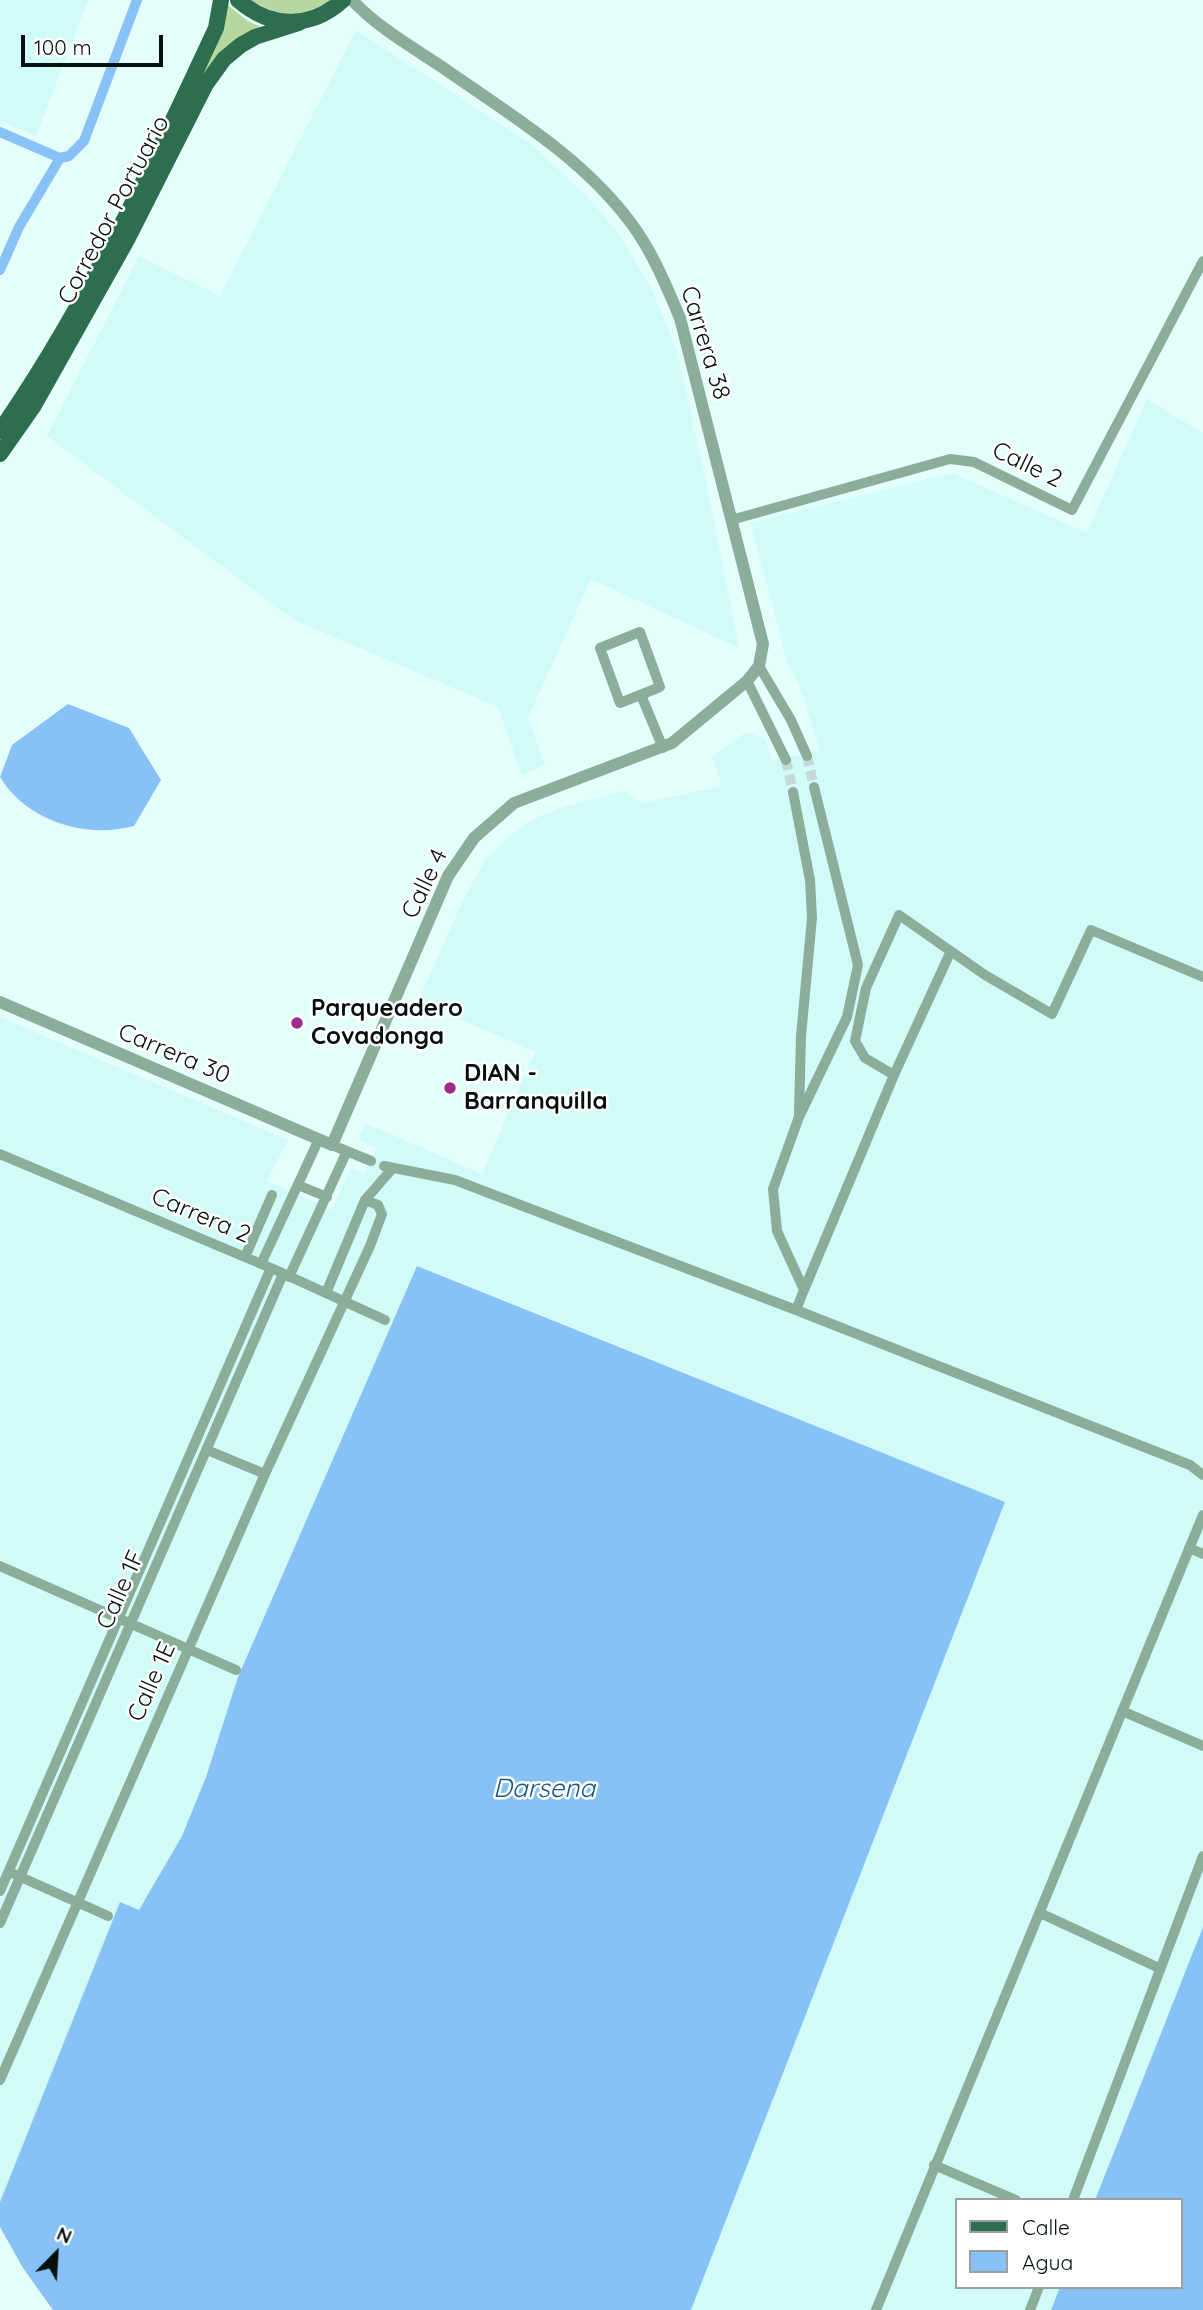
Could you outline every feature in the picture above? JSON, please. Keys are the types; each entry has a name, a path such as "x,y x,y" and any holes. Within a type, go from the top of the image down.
{"main road":[{"name":"Corredor Portuario","path":"0,431 46,360 122,225 216,28 221,0"},
{"path":"238,0 264,18 299,23"},
{"name":"Corredor Portuario","path":"0,454 33,407 128,238 206,84 224,59 255,37 328,13 343,0"}],"street":[{"name":"Carrera 38","path":"352,0 395,34 550,142 580,167 632,224 660,272 680,318 763,644 759,666"},
{"name":"Calle 2","path":"731,520 950,459 974,462 1072,510 1203,261"},
{"path":"640,632 660,687 641,695 620,703 600,648 640,632"},
{"name":"Calle 4","path":"332,1144 448,876 474,838 494,818 534,793 663,748 747,681 759,666"},
{"path":"759,666 791,720 807,756"},
{"path":"747,681 786,760"},
{"path":"641,695 663,748"},
{"path":"804,1290 777,1231 773,1189 799,1117 847,1017 858,965 814,788"},
{"path":"793,792 810,880 812,918 802,1037 799,1117"},
{"path":"894,1075 865,1058 855,1041 860,1004 876,960 899,915 950,953 1052,1014 1091,930 1203,977"},
{"path":"796,1310 894,1075 950,953"},
{"name":"Carrera 30","path":"0,1002 332,1144"},
{"name":"Calle 1F","path":"0,1923 55,1794 298,1185 319,1139"},
{"path":"332,1144 371,1161"},
{"name":"Calle 1F","path":"0,1891 44,1789 347,1151"},
{"name":"Carrera 2","path":"0,1154 266,1266 385,1320"},
{"path":"326,1293 365,1200 388,1168 455,1180 796,1310 1189,1465 1203,1475"},
{"path":"298,1185 327,1197"},
{"path":"245,1257 272,1195"},
{"name":"Calle 1E","path":"0,2080 264,1475 345,1301 382,1214 377,1205 365,1200"},
{"path":"207,1450 264,1475"},
{"path":"186,1464 198,1469"},
{"path":"876,2310 1203,1515"},
{"path":"1189,1548 1203,1554"},
{"path":"0,1566 236,1670"},
{"path":"1122,1712 1203,1746"},
{"path":"44,1789 55,1794"},
{"path":"1074,2198 1203,1856"},
{"path":"9,1871 108,1916"},
{"path":"1040,1913 1159,1968"},
{"path":"934,2165 1011,2198"},
{"path":"1030,2310 1038,2289"}],"shaded area":[{"path":"0,0 88,0 36,136 0,121"},
{"path":"356,30 531,144 586,195 619,234 651,288 677,351 702,463 739,648 591,579 528,718 545,765 522,775 498,707 294,620 47,436 139,256 220,296"},
{"path":"1147,399 1203,433 1203,1927 1096,2198 954,2198 954,2289 1059,2289 1051,2310 691,2310 1005,1502 417,1266 238,1677 206,1777 182,1836 139,1910 120,1903 0,2202 0,1017 288,1140 267,1181 332,1210 351,1168 365,1174 376,1148 359,1140 365,1123 482,1174 535,1052 418,1001 465,896 486,859 512,833 538,817 564,807 623,791 642,803 722,786 712,757 743,734 750,733 765,739 772,760 820,751 799,684 787,663 751,523 952,473 1087,533"}],"green space":[{"path":"250,0 334,0 311,10 283,13"},
{"path":"225,3 248,21 263,28 206,74 202,73"}],"water":[{"path":"68,704 129,728 161,780 134,826 96,830 59,823 25,805 0,777 12,745"},
{"name":"Darsena","path":"417,1266 1005,1502 691,2310 53,2310 23,2268 0,2227 0,2202 120,1902 139,1910 182,1836 206,1777 238,1677"},
{"path":"1203,1927 1203,2310 1051,2310 1059,2289 1182,2289 1182,2198 1096,2198"}],"waterway":[{"path":"0,270 19,227 60,158 69,156 84,141 137,0"},
{"path":"0,132 60,158"}],"tunnel":[{"path":"807,756 814,787"},
{"path":"786,760 793,792"}],"place":[{"name":"Parqueadero Covadonga","path":"297,1023"},
{"name":"DIAN - Barranquilla","path":"450,1088"}]}
